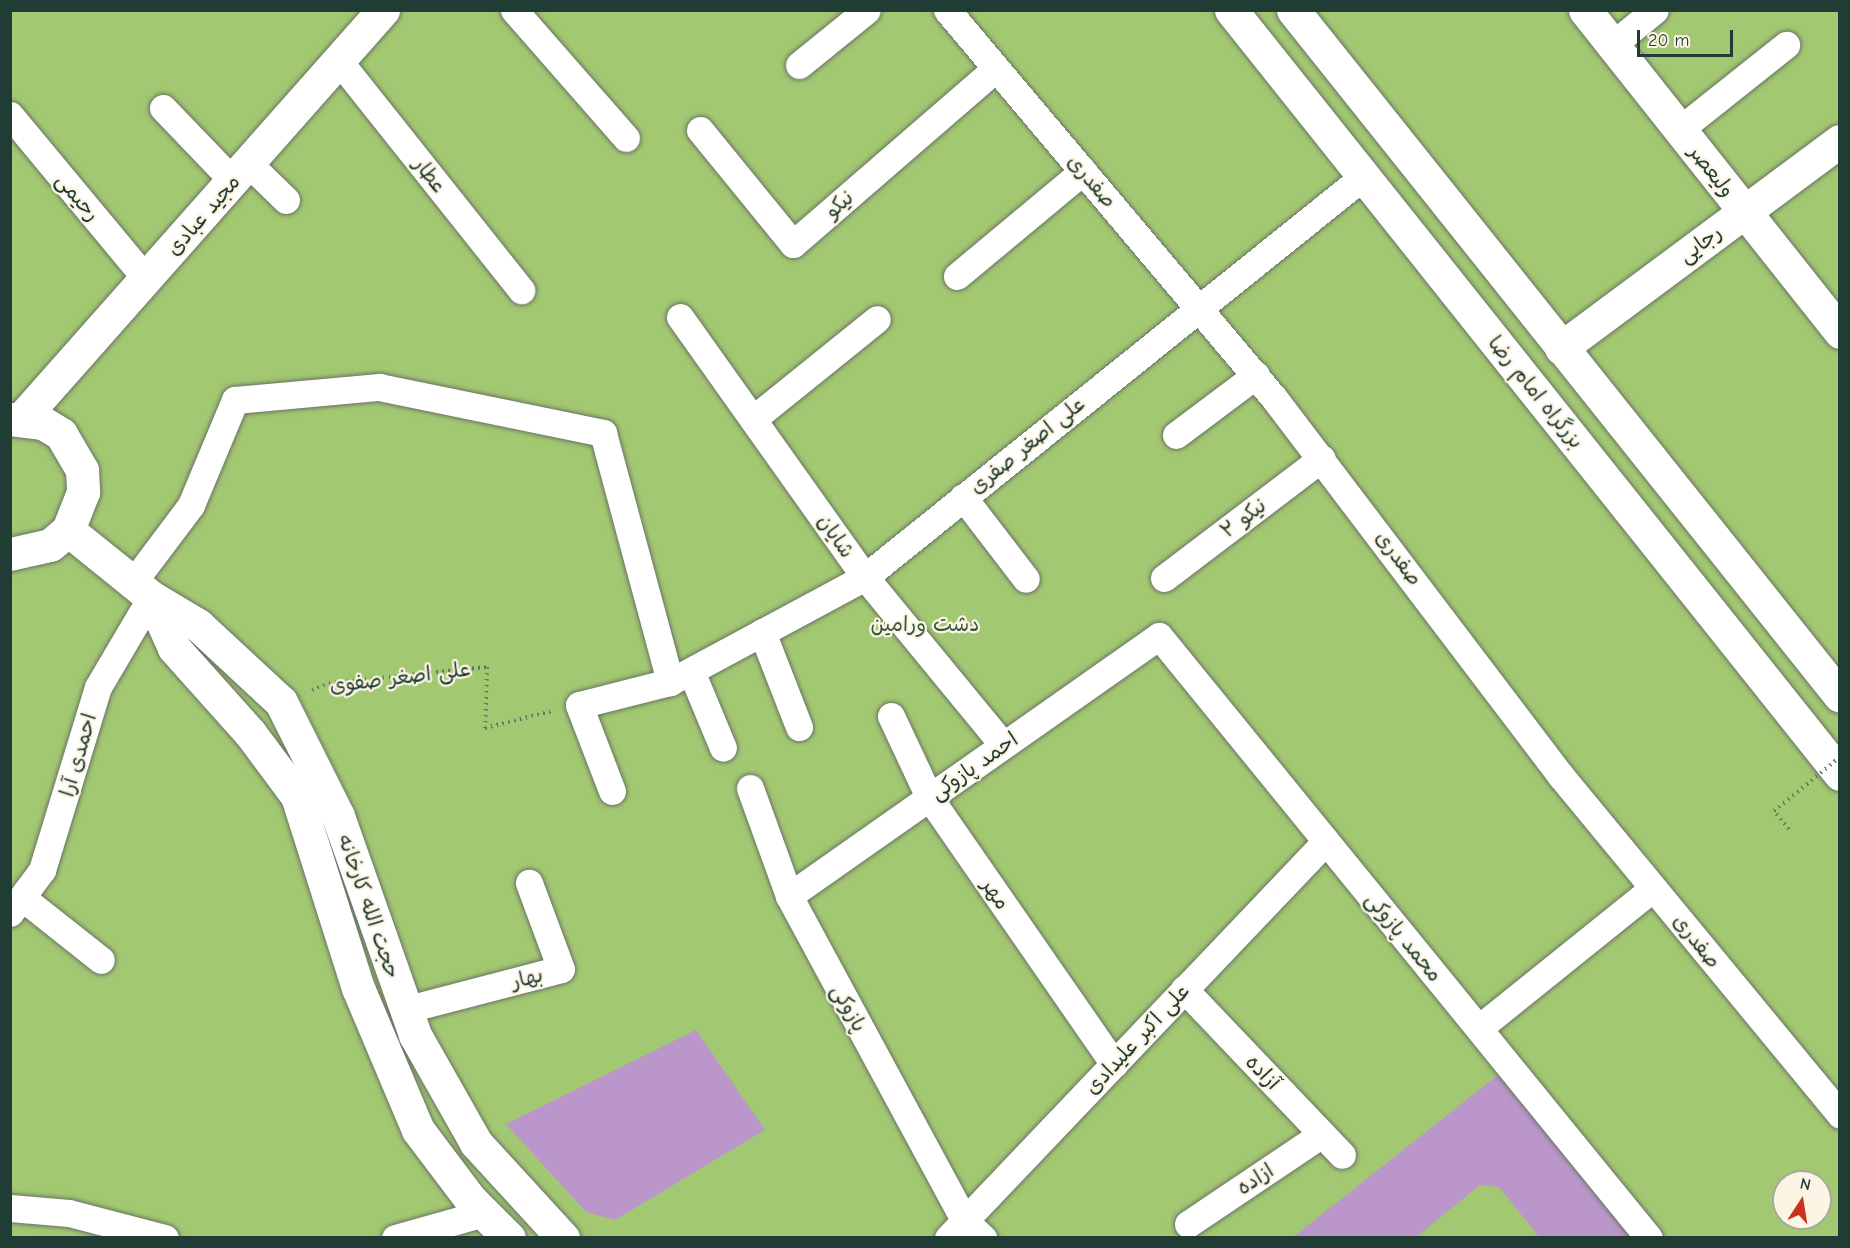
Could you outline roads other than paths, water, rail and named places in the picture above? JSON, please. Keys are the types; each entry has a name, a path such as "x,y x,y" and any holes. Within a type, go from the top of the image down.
{"main road":[{"name":"مجید عبادی","path":"16,418 146,279 382,10"},
{"name":"بزرگراه امام رضا","path":"1231,10 1839,774"},
{"path":"1293,10 1839,696"},
{"name":"ولیعصر","path":"1585,10 1839,332"},
{"name":"رجایی","path":"1561,348 1839,141"},
{"path":"10,554 50,545 68,531 83,492 74,451 61,434 16,418"},
{"name":"حجت الله کارخانه","path":"68,531 142,589 198,625 281,702 338,816 404,1010 476,1143 563,1238"},
{"name":"حجت الله کارخانه","path":"142,589 174,648 250,733 297,796 358,988 418,1130 484,1213 509,1238"}],"street":[{"path":"514,10 626,138"},
{"path":"799,65 867,10"},
{"name":"صفدری","path":"947,10 1256,375 1323,458 1561,776 1839,1115"},
{"path":"1612,45 1654,10"},
{"path":"1679,130 1786,45"},
{"name":"عطار","path":"339,61 521,290"},
{"name":"نیکو","path":"700,130 792,244 995,69"},
{"path":"163,108 240,172 286,200"},
{"name":"رحیمی","path":"10,115 146,279"},
{"path":"957,276 1083,171"},
{"name":"علی اصغر صفری","path":"681,676 865,577 1199,306 1364,176"},
{"name":"شایان","path":"680,317 865,577 1003,746"},
{"path":"753,419 877,319"},
{"path":"1176,435 1256,375"},
{"name":"احمدی آرا","path":"17,906 42,870 98,687 142,589 191,505 235,400 379,387 603,433 681,676"},
{"name":"نیکو ۲","path":"1164,578 1323,458"},
{"path":"963,496 1026,579"},
{"path":"762,632 799,726"},
{"name":"احمد پازوکی","path":"789,896 1159,636"},
{"name":"محمد پازوکی","path":"1159,636 1649,1238"},
{"path":"612,790 579,705 681,676 723,748"},
{"name":"مهر","path":"891,716 930,797 1114,1064"},
{"name":"پازوکی","path":"750,788 789,896 965,1232"},
{"name":"علی اکبر علیدادی","path":"965,1232 1114,1064 1326,841"},
{"name":"بهار","path":"404,1010 561,969 530,883"},
{"path":"1479,1028 1653,888"},
{"path":"17,906 101,960"},
{"name":"آزاده","path":"1184,990 1342,1155"},
{"name":"ازاده","path":"1188,1224 1322,1134"},
{"path":"10,1208 69,1213 165,1238"},
{"path":"395,1238 484,1213"}],"park label":[{"name":"دشت ورامین","path":"925,624"}]}
